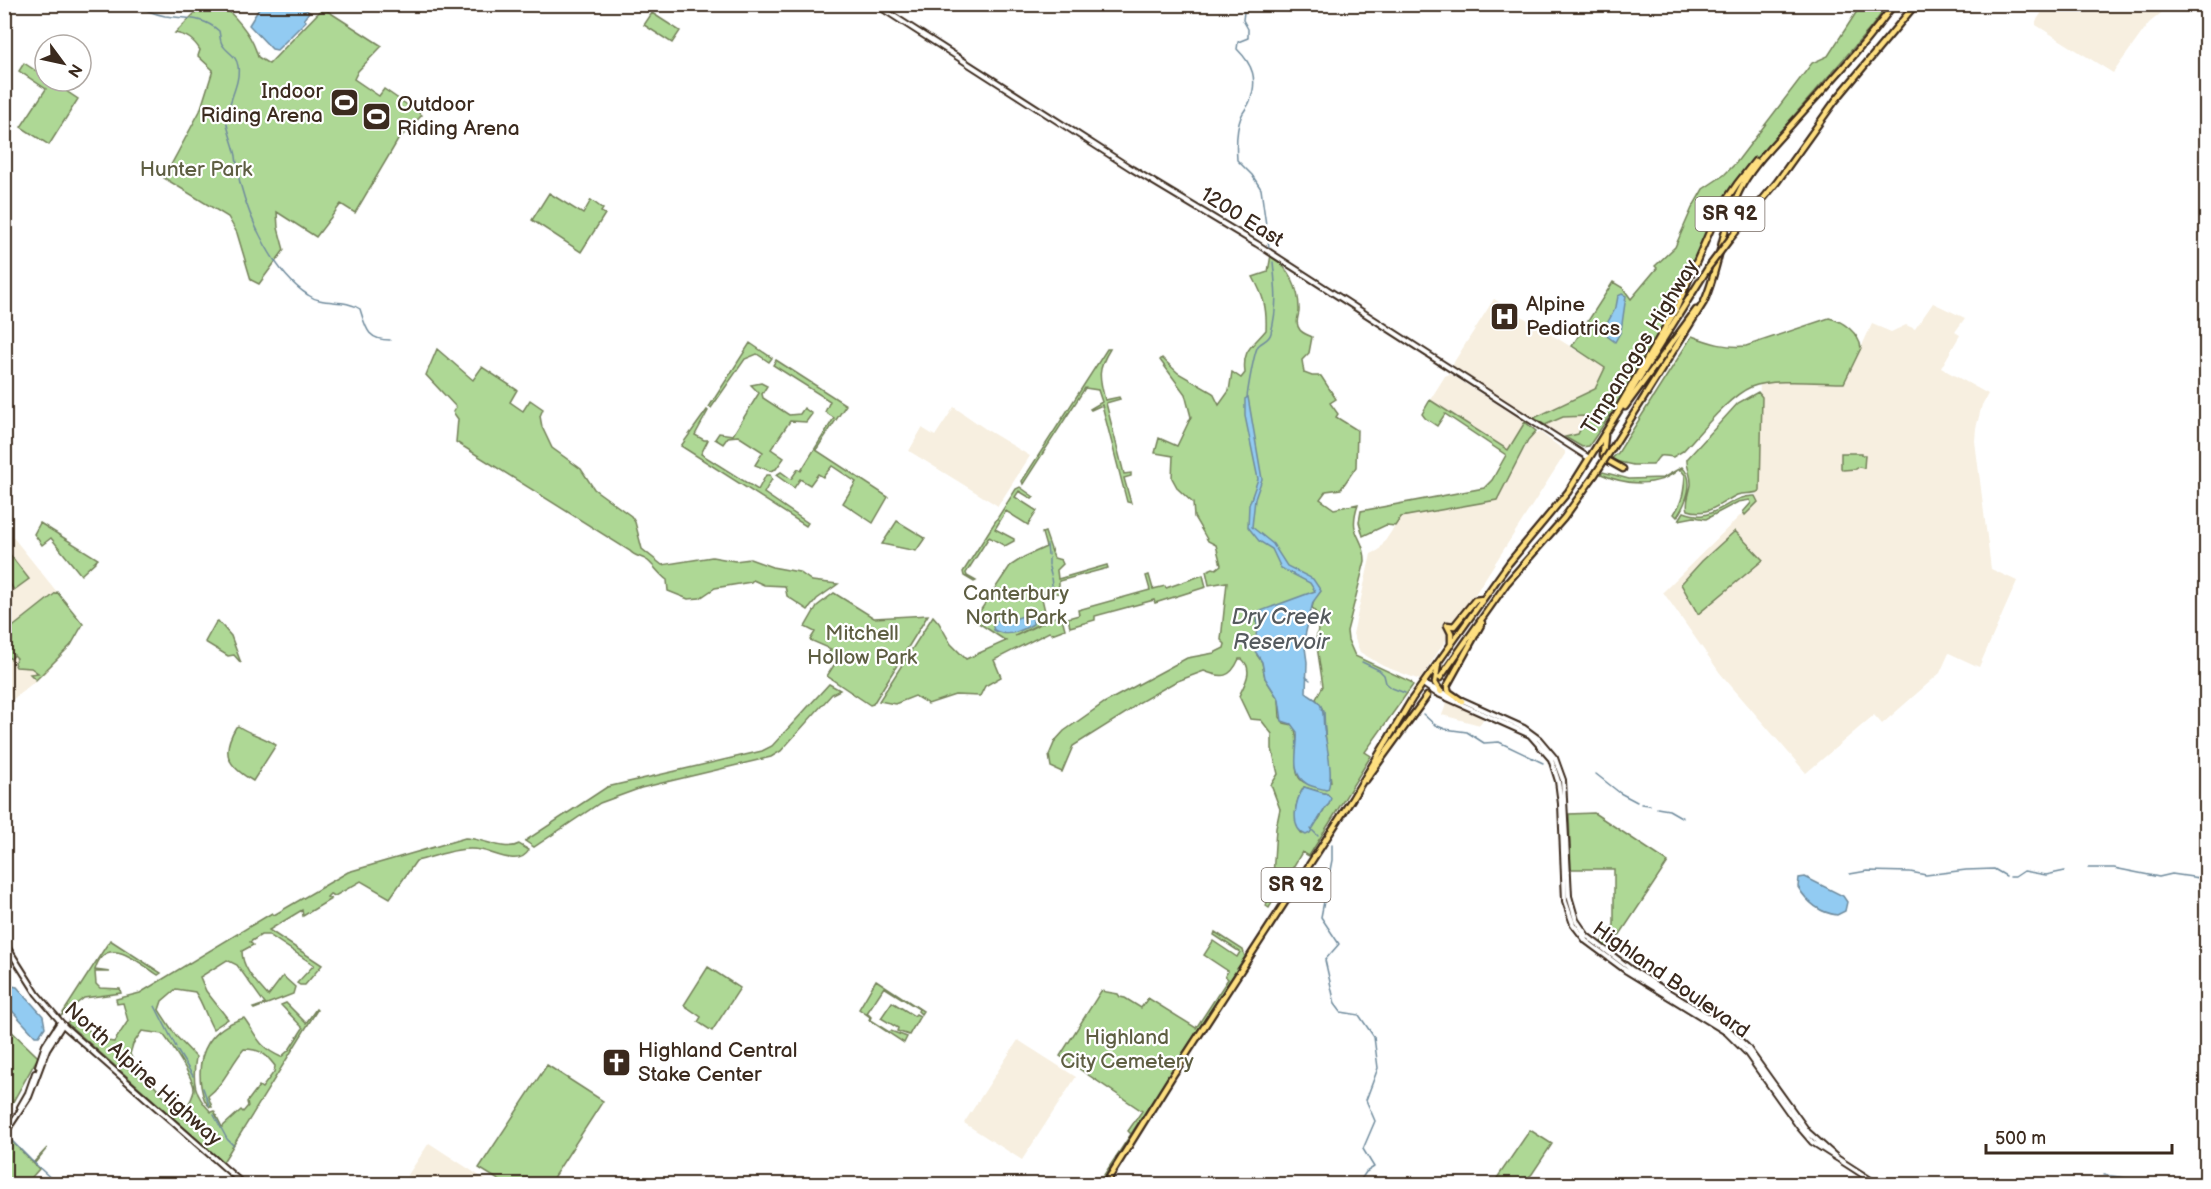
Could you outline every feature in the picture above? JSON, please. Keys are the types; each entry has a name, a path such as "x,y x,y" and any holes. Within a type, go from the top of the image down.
{"main road":[{"name":"1200 East","path":"875,4 1126,165 1257,244 1590,458"},
{"name":"SR 92","path":"1440,678 1518,569 1564,518 1594,476 1699,311 1709,290 1734,201 1750,174 1858,50 1892,4"},
{"name":"SR 92","path":"1609,429 1624,398 1676,309 1693,275 1714,221 1728,195 1747,170 1856,48 1892,4"},
{"name":"Timpanogos Highway","path":"1423,684 1514,556 1568,492 1708,268 1777,182 1835,101 1916,4"},
{"path":"1609,429 1699,305 1715,269"},
{"path":"1605,435 1603,455 1607,460 1623,469"},
{"path":"1451,645 1451,633 1447,625 1454,626 1475,600 1483,599"},
{"path":"1462,700 1449,692 1447,686 1496,599"},
{"path":"1438,663 1435,683 1441,692"},
{"name":"SR 92","path":"1105,1185 1423,684"},
{"name":"Highland Boulevard","path":"1423,684 1524,728 1539,739 1554,758 1563,780 1569,896 1576,920 1587,936 1632,970 1728,1028 1747,1047 1808,1132 1837,1158"},
{"name":"Highland Boulevard","path":"1423,684 1444,698 1530,735 1551,759 1558,781 1561,804 1563,890 1567,911 1578,932 1591,945 1625,970 1720,1028 1738,1042 1805,1135 1821,1149 1877,1185"},
{"name":"SR 92","path":"1352,799 1427,696"},
{"name":"North Alpine Highway","path":"4,942 37,994 61,1023 243,1185"},
{"path":"4,1134 29,1098 47,1049 61,1023"}],"shaded area":[{"path":"2047,5 2171,5 2149,23 2113,73 2036,25 2036,21"},
{"path":"1494,299 1605,368 1595,389 1534,418 1455,369 1454,362"},
{"path":"1933,303 1965,318 1955,332 1960,335 1941,368 1988,394 1982,405 1975,441 1991,569 2017,581 1979,667 1949,653 1940,673 1882,724 1874,715 1806,773 1720,673 1663,592 1756,500 1760,380 1846,380 1872,324 1891,332 1906,325 1915,329"},
{"path":"1450,374 1525,422 1509,450 1430,400 1445,376"},
{"path":"954,407 1030,456 998,506 909,451 922,428 935,436"},
{"path":"1588,416 1578,434 1565,437 1545,425 1563,417"},
{"path":"1533,433 1541,433 1565,451 1565,454 1420,680 1383,666 1360,652 1353,634 1371,554 1379,550 1401,517 1497,500"},
{"path":"4,526 57,592 31,612 65,651 45,673 5,706"},
{"path":"1447,702 1484,717 1480,725 1442,715"},
{"path":"1018,1040 1076,1077 1022,1160 964,1123"},
{"path":"429,1143 492,1184 402,1184"}],"green space":[{"name":"Hunter Park","path":"204,4 222,5 228,10 249,35 258,57 269,64 323,8 382,46 358,71 354,79 379,96 384,89 422,115 398,140 355,213 341,204 316,237 277,212 278,228 284,250 259,284 251,280 237,233 228,217 164,178 200,111 213,70 198,56 200,50 193,41 175,33"},
{"path":"1861,5 1888,5 1869,30 1732,186 1714,217 1679,298 1653,348 1589,446 1582,447 1565,437 1578,434 1587,416 1563,417 1545,425 1534,418 1595,389 1605,368 1572,346 1613,282 1623,288 1631,299 1657,268 1655,266 1675,247 1703,189 1724,175 1736,163 1812,63 1828,56"},
{"path":"652,13 680,31 672,43 644,25"},
{"path":"24,63 33,69 33,80 19,71"},
{"path":"43,93 69,93 78,99 49,145 21,127"},
{"path":"549,193 583,214 591,200 603,209 601,212 605,214 581,252 532,220"},
{"path":"1271,255 1288,273 1298,295 1298,325 1301,331 1312,337 1309,353 1302,360 1304,373 1321,376 1336,399 1330,403 1338,414 1336,417 1357,430 1356,467 1341,489 1326,491 1320,499 1334,509 1358,504 1354,523 1365,561 1347,631 1348,640 1355,656 1413,685 1365,752 1371,756 1309,856 1302,852 1269,908 1266,906 1273,877 1276,828 1280,809 1271,785 1278,774 1272,749 1272,734 1261,720 1250,719 1239,696 1248,672 1246,663 1242,659 1239,659 1236,666 1225,675 1204,671 1175,682 1138,703 1073,746 1062,772 1051,767 1049,755 1055,741 1064,731 1104,703 1187,658 1214,653 1224,648 1225,644 1221,640 1227,582 1209,585 1206,571 1216,569 1221,565 1216,545 1208,541 1194,517 1193,503 1178,489 1172,478 1173,456 1155,453 1159,438 1177,446 1191,417 1185,394 1160,360 1162,358 1178,373 1213,393 1219,405 1229,391 1232,372 1241,378 1245,373 1247,353 1266,330 1264,303 1253,277 1268,272","holes":["1321,591 1314,599 1312,608 1320,618 1316,640 1323,686 1316,699 1322,708 1331,782 1314,784 1304,782 1298,776 1296,735 1293,725 1284,723 1280,717 1279,700 1265,678 1262,662 1257,655 1257,615","1304,787 1330,797 1329,804 1319,819 1302,834 1297,822 1296,810"]},
{"path":"1829,318 1849,328 1860,343 1861,348 1844,383 1760,384 1733,398 1683,451 1673,457 1661,456 1653,465 1633,465 1610,460 1618,453 1692,336 1718,344 1746,346"},
{"path":"750,343 772,358 769,362 757,354 745,359 711,408 709,407"},
{"path":"437,349 473,380 482,367 517,390 510,402 523,411 530,400 543,409 540,416 542,427 552,448 581,469 594,489 631,516 635,522 642,549 662,565 712,557 735,561 750,559 772,567 799,572 812,581 838,584 817,599 808,610 787,596 785,586 764,585 753,580 715,588 700,598 688,599 668,591 667,580 646,559 634,554 456,442 458,419 453,412 456,407 426,375"},
{"path":"1107,349 1110,349 1101,368 1101,385 1105,400 1119,397 1120,399 1106,403 1124,474 1131,473 1131,476 1124,478 1131,503 1127,502 1102,405 1090,409 1102,402 1098,390 1085,388 1023,484 1022,481"},
{"path":"776,360 846,405 816,450 888,497 873,523 843,503 856,482 832,466 823,477 818,474 810,485 800,479 794,488 776,475 781,472 791,479 798,469 801,471 834,418 825,412 830,401 773,365"},
{"path":"761,383 767,386 762,394 763,398 789,415 800,414 804,408 812,414 806,422 790,421 771,449 784,458 776,469 770,471 755,465 763,452 738,436 728,437 723,444 715,439 719,433 733,435 759,393 751,385"},
{"path":"1758,392 1762,397 1760,491 1737,495 1702,512 1688,510 1687,501 1691,481 1687,459 1738,403"},
{"path":"1430,400 1508,450 1525,422 1536,431 1528,440 1497,500 1401,517 1395,526 1386,525 1363,536 1359,522 1361,511 1484,488 1492,480 1506,455 1445,414 1437,426 1425,418 1422,414"},
{"path":"707,410 695,435 708,440 701,454 758,490 766,475 770,475 772,479 764,493 808,523 806,526 681,446"},
{"path":"1841,453 1865,455 1864,468 1843,470"},
{"path":"1682,467 1686,472 1689,485 1684,505 1677,517 1674,514 1681,500 1685,480 1685,475 1681,470 1660,480 1641,483 1620,481 1601,474 1603,472 1629,479 1663,478"},
{"path":"1020,487 1034,497 1032,499 1019,491 1015,497 1037,511 1028,525 1006,511 995,529 1014,541 1005,546 989,537 966,573 976,581 974,582 964,576 963,572 1016,489"},
{"path":"1755,496 1758,502 1745,515 1743,512 1751,503 1750,500 1738,502 1706,519 1694,517 1679,520 1684,512 1703,515 1741,498"},
{"path":"897,521 925,538 916,551 882,544"},
{"path":"40,523 98,559 81,575 51,538 42,545 34,534"},
{"path":"1735,531 1763,560 1698,614 1681,584"},
{"name":"Canterbury North Park","path":"1045,532 1054,558 1061,560 1063,564 1057,570 1058,579 1107,565 1108,568 1059,581 1059,593 1041,594 1047,620 1015,636 1061,614 1065,629 1052,634 1049,632 994,660 1001,677 985,686 980,696 955,695 928,704 915,696 895,704 879,701 933,616 951,644 966,659 1006,641 974,620 1010,566 1046,547 1042,533"},
{"path":"8,552 29,579 14,590 5,577 5,554"},
{"path":"1149,575 1153,589 1165,586 1166,588 1203,575 1206,587 1155,603 1154,600 1095,616 1095,620 1070,627 1068,618 1079,615 1078,610 1150,590 1146,576"},
{"path":"57,592 83,624 71,645 36,680 30,674 38,673 31,668 16,667 14,663 17,658 14,655 11,659 6,656 8,652 5,649 5,633"},
{"name":"Mitchell Hollow Park","path":"834,593 874,618 928,615 873,704 870,705 827,676 836,662 827,655 831,649 810,640 815,632 805,627 817,606"},
{"path":"218,621 231,636 241,663 234,655 228,656 205,642"},
{"path":"829,684 840,690 832,694 781,751 771,757 641,788 600,803 534,847 525,841 607,787 762,751 772,746"},
{"path":"238,726 276,745 253,781 238,770 229,758 228,745"},
{"path":"1594,813 1668,862 1609,951 1599,945 1614,925 1614,869 1571,869 1569,814"},
{"path":"465,838 500,846 519,844 529,850 520,858 514,858 481,850 465,849 416,861 390,898 361,881 335,896 330,894 327,897 331,899 303,916 302,910 269,930 322,965 305,985 297,983 314,965 269,935 261,935 250,942 253,945 242,951 247,970 268,996 283,976 295,987 293,994 254,1009 265,1004 237,965 227,960 200,977 206,991 228,1019 213,1029 195,992 176,989 162,1001 159,1010 176,1036 196,1057 194,1073 201,1100 211,1112 214,1111 222,1127 241,1110 243,1112 248,1106 247,1102 259,1086 262,1088 274,1072 275,1066 262,1053 244,1049 219,1086 208,1096 212,1107 210,1107 204,1098 200,1074 201,1062 208,1043 223,1028 244,1018 259,1041 281,1057 289,1050 303,1028 281,1005 286,1003 306,1023 317,1010 223,1162 67,1023 73,1016 100,1040 114,1042 128,1021 123,1003 117,1004 116,999 140,993 272,913 274,915 348,872","holes":["142,1031 163,1034 193,1084 193,1096 181,1115 135,1065 130,1054 133,1044"]},
{"name":"Highland City Cemetery","path":"1215,932 1243,950 1245,957 1099,1184 1098,1184 1131,1134 1128,1131 1142,1111 1060,1056 1101,991 1118,994 1141,1008 1148,998 1196,1028 1228,979 1225,976 1228,971 1204,955 1213,941 1237,957 1240,952 1214,935"},
{"path":"110,940 161,973 158,975 124,954 107,953 100,959 95,970 110,972 95,972 96,984 100,988 120,989 121,993 84,998 61,1016"},
{"path":"708,967 740,988 712,1031 698,1022 701,1017 684,1005"},
{"path":"876,980 923,1011 921,1014 919,1009 884,987 867,1013 871,1017 870,1020 889,1032 907,1037 904,1043 869,1020 870,1017 859,1009"},
{"path":"892,1002 914,1016 916,1014 920,1016 909,1035 897,1031 898,1028 881,1018"},
{"path":"5,1025 38,1057 5,1116"},
{"path":"547,1065 603,1101 549,1184 505,1184 479,1168"},
{"path":"1530,1130 1552,1144 1532,1174 1522,1184 1493,1184"},
{"path":"4,1133 33,1163 47,1148 34,1164 39,1169 26,1184 5,1184"}],"water":[{"path":"262,4 299,5 309,12 304,19 306,21 277,50 272,49 249,25"},
{"path":"1622,294 1626,296 1621,331 1615,342 1603,331 1616,307 1618,296"},
{"name":"Dry Creek Reservoir","path":"1248,397 1262,479 1255,499 1252,527 1273,544 1287,566 1313,579 1321,591 1313,602 1304,640 1307,662 1306,693 1320,703 1323,714 1330,768 1330,783 1326,790 1307,784 1301,779 1296,767 1297,732 1291,724 1282,721 1279,700 1265,678 1262,662 1255,651 1258,612 1315,591 1310,583 1281,568 1272,549 1259,541 1248,527 1249,505 1258,479 1245,416 1245,399"},
{"path":"1029,614 1033,618 1033,624 1024,629 1014,633 994,630 996,621 1011,620"},
{"path":"1304,787 1327,794 1331,798 1310,833 1306,835 1300,831 1295,820 1296,806"},
{"path":"1805,877 1843,896 1847,902 1845,911 1837,915 1831,914 1810,902 1798,887 1799,878"},
{"path":"12,986 17,987 43,1016 45,1027 39,1036 35,1036 5,1003 5,994"}],"waterway":[{"path":"134,4 161,15 200,20 219,31 222,44 238,66 227,124 235,152 239,180 244,198 265,245 284,274 308,295 360,309 369,332 376,338 390,340"},
{"path":"1245,4 1243,20 1248,29 1248,38 1238,42 1237,49 1250,67 1254,86 1238,127 1237,160 1252,175 1261,189 1269,247"},
{"path":"1247,397 1256,350 1270,336 1275,314 1273,262"},
{"path":"1047,545 1048,555"},
{"path":"1049,558 1049,565"},
{"path":"1049,567 1051,575"},
{"path":"1051,578 1053,592"},
{"path":"1362,662 1379,670 1384,675 1386,683 1392,688 1405,693"},
{"path":"1306,677 1310,680"},
{"path":"1321,709 1324,711 1325,736"},
{"path":"1423,714 1435,725 1467,732 1484,743 1499,742 1543,763"},
{"path":"1596,774 1620,793 1637,802"},
{"path":"1641,804 1650,805"},
{"path":"1657,808 1669,810 1683,818"},
{"path":"1311,829 1318,836"},
{"path":"1332,845 1332,860 1321,917 1339,944 1325,960 1335,1004 1341,1012 1359,1015 1374,1037 1378,1068 1366,1100 1375,1121 1363,1149 1374,1167 1366,1172 1358,1184"},
{"path":"2088,868 2114,868 2159,877 2172,874 2206,879"},
{"path":"1850,874 1867,871 1910,872 1926,875 1994,869 2006,876"},
{"path":"2010,877 2015,877 2024,871 2046,875 2065,871"},
{"path":"155,1006 176,1047"},
{"path":"177,1050 193,1076"},
{"path":"203,1088 209,1105"},
{"path":"214,1115 227,1139 233,1145"},
{"path":"9,1138 30,1159"},
{"path":"31,1160 57,1184"},
{"path":"2104,1175 2157,1182 2180,1179 2206,1182"}],"place":[{"name":"Indoor Riding Arena","path":"344,103"},
{"name":"Outdoor Riding Arena","path":"376,116"},
{"name":"Alpine Pediatrics","path":"1505,316"},
{"name":"Highland Central Stake Center","path":"617,1062"}]}
